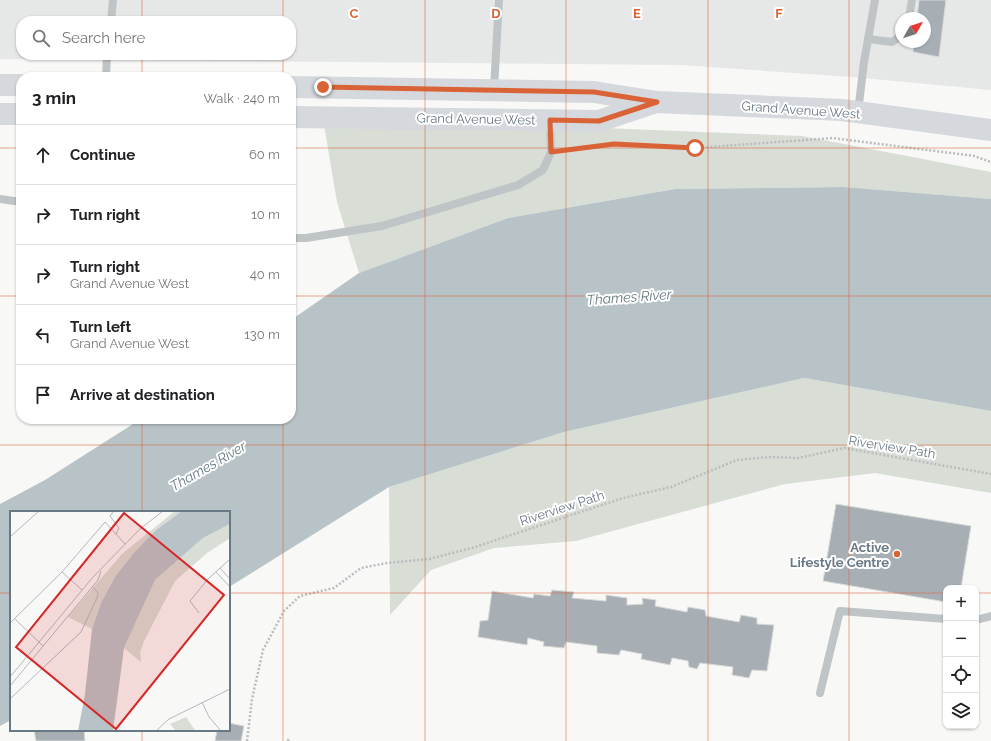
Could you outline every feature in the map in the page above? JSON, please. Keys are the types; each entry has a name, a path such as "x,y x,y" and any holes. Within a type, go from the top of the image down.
{"main road":[{"path":"0,85 16,85"},
{"name":"Grand Avenue West","path":"296,87 594,92 657,102 842,110 858,114 978,127 991,130"},
{"name":"Grand Avenue West","path":"296,117 599,121 657,102"},
{"path":"0,114 16,114"}],"lane":[{"path":"111,16 113,0"},
{"path":"494,90 499,0"},
{"path":"858,114 875,0"},
{"path":"910,12 912,0"},
{"path":"868,39 892,42 895,40"},
{"path":"106,72 107,60"},
{"path":"296,238 306,238 382,226 518,185 543,170 551,152 550,120"},
{"path":"0,199 16,201"},
{"path":"820,693 840,611 943,618"},
{"path":"979,619 991,616"}],"path":[{"path":"551,152 614,144 695,148 833,138 974,156 991,162"},
{"name":"Riverview Path","path":"247,741 252,699 263,650 284,611 300,596 334,588 361,568 387,563 429,559 472,548 623,498 671,487 737,460 769,457 798,458 844,448 991,474"},
{"path":"288,741 289,737"}],"shaded area":[{"path":"0,0 991,0 991,90 851,77 681,65 114,60 296,60 296,16 16,16 16,59 0,59"},
{"path":"324,125 555,126 802,136 991,172 991,199 844,187 675,189 508,218 359,273 337,202"},
{"path":"804,378 991,411 991,493 875,473 785,484 576,541 494,548 431,570 390,615 389,487 564,432"}],"water":[{"name":"Thames River","path":"844,187 991,199 991,411 804,378 564,432 389,487 230,586 230,511 10,511 10,721 0,726 0,504 45,480 133,424 296,424 296,317 359,273 508,218 675,189"}],"building":[{"path":"919,0 946,0 939,57 913,52 913,48 931,48 931,12 918,12"},
{"name":"Active Lifestyle Centre","path":"836,504 971,526 961,585 943,585 943,601 823,581"},
{"path":"552,590 574,592 572,598 606,601 606,595 627,598 627,605 643,604 642,598 656,600 655,606 687,612 688,607 705,610 706,616 739,622 741,615 757,618 757,624 774,625 767,671 752,670 749,678 732,675 733,667 700,663 697,669 689,667 688,661 672,658 670,665 641,659 642,654 621,650 619,655 597,653 597,646 566,642 564,648 543,646 544,642 528,638 527,645 478,637 480,621 488,620 492,591 533,598 534,594 550,596"},
{"path":"230,723 244,726 241,741 215,741 217,731 230,731"},
{"path":"34,731 84,731 85,741 36,741"}],"place":[{"name":"Active Lifestyle Centre","path":"897,554"}],"route":[{"path":"323,87 594,92 657,102 599,121 550,120 551,152 614,144 695,148"}]}
